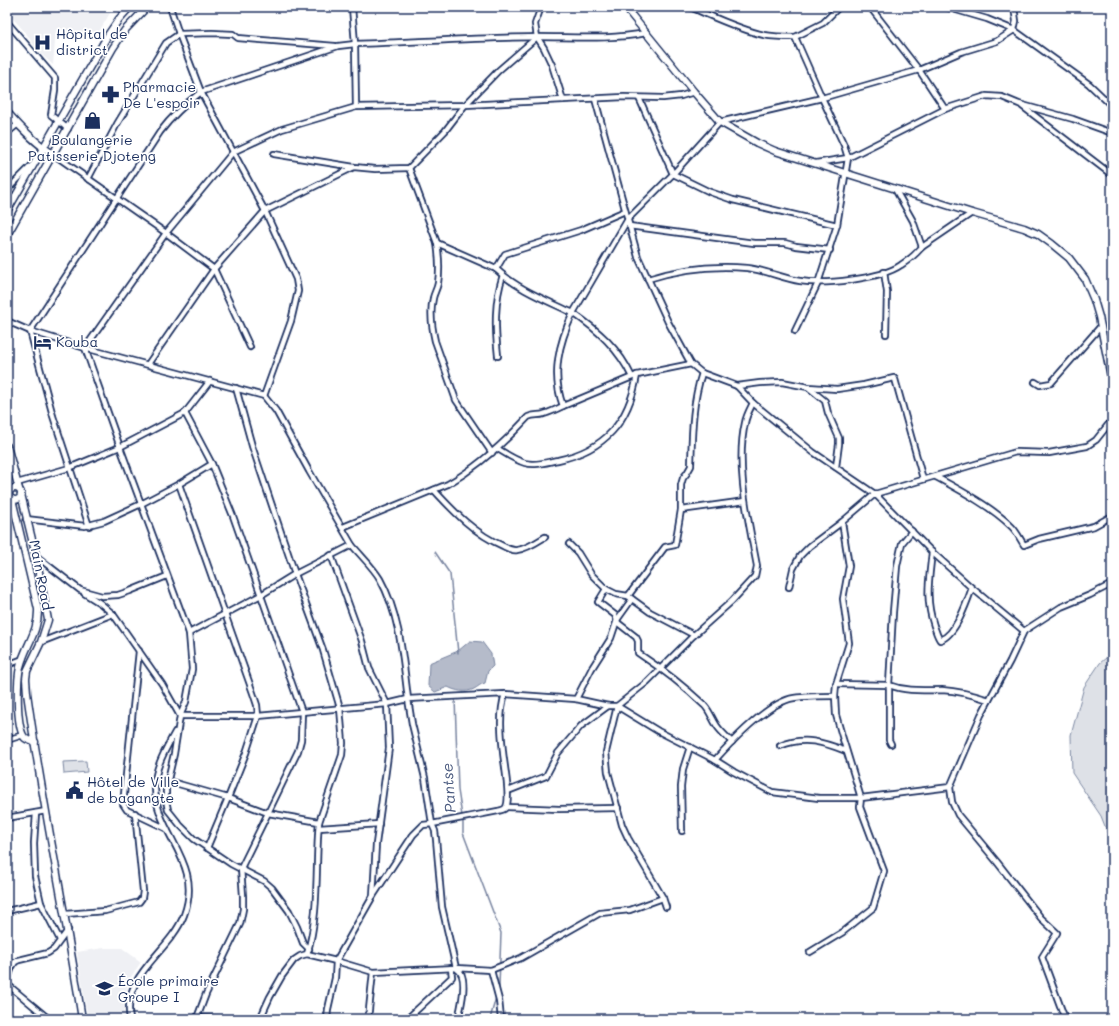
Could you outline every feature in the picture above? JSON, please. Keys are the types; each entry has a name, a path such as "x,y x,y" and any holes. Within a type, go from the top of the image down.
{"main road":[{"path":"7,211 33,164 59,123 108,35 119,19 130,7"},
{"path":"7,236 113,48 125,30 147,7"},
{"path":"625,7 720,122 763,146 845,174 1024,228 1038,234 1069,258 1085,279 1094,300 1101,326 1112,382"},
{"path":"7,112 43,148 53,154"},
{"path":"7,446 36,556 48,620 26,679 30,714 82,1019"},
{"path":"14,488 19,489 17,499 9,493 14,488"},
{"name":"Main Road","path":"9,493 38,609 36,627 22,659 19,674 19,717 23,735"},
{"path":"19,717 30,714"},
{"path":"23,735 27,740 35,742"}],"street":[{"path":"170,7 201,92 265,211 296,279 298,291 291,321 264,396"},
{"path":"352,7 355,44 356,106"},
{"path":"541,7 536,24 537,38 544,48 552,65 563,100"},
{"path":"690,7 762,34 795,37 822,23 839,7"},
{"path":"870,7 920,70 944,109"},
{"path":"946,7 987,19 1014,30 1089,84 1112,106"},
{"path":"563,406 558,393 557,379 559,351 564,331 573,313 628,219 673,174 720,122 822,98 920,70 961,52 997,41 1014,30 1016,22 1014,7"},
{"path":"7,22 55,78 55,90 50,113 52,117 68,129"},
{"path":"88,179 117,124 144,82 162,49 179,34 233,34 238,38 338,46 355,44 537,38 599,38 633,36 646,33"},
{"path":"795,37 844,145 848,158 837,225 830,250 818,283 795,331"},
{"path":"274,154 354,167 376,169 409,168 445,131 465,104 499,70 537,38"},
{"path":"89,526 53,416 30,331 171,118 184,105 201,92 338,46"},
{"path":"85,348 166,234 233,152 282,129 356,106 663,98 681,96 694,92"},
{"path":"813,163 848,158 944,109 986,96 1002,97 1019,104 1073,119 1112,133"},
{"path":"639,98 673,174 710,192 733,200 837,225"},
{"path":"595,99 638,257 668,322 691,364 702,372 737,386 753,403 813,452 875,494 932,552 972,588 1024,631"},
{"path":"1019,104 1112,175"},
{"path":"7,134 18,124"},
{"path":"53,154 214,269 250,347"},
{"path":"7,190 33,164"},
{"path":"148,364 214,269 265,211 354,167"},
{"path":"409,168 437,243 439,256 438,283 432,306 433,332 435,341 456,400 492,453"},
{"path":"895,189 913,221 922,247"},
{"path":"496,269 505,254 581,230 625,211"},
{"path":"648,279 672,272 721,267 756,269 799,281 818,283 857,279 901,266 922,247 972,213"},
{"path":"630,226 754,243 785,243 796,246 830,250"},
{"path":"437,243 496,269 530,292 573,313 600,333 635,376 632,398 622,420 612,434 588,451 565,459 538,464 525,463 498,449"},
{"path":"884,272 887,292 886,334"},
{"path":"498,356 495,309 503,275"},
{"path":"7,320 30,331 85,348 264,396 276,411 308,471 343,527 352,545 379,577 386,592 397,627 412,724 425,778 432,824 435,831 442,907 453,968 452,977 407,1019"},
{"path":"1035,382 1040,385 1051,383 1101,326"},
{"path":"85,348 189,633 192,669 186,702 180,716 174,754 166,788 168,810 194,839 232,864 264,881 272,888 289,911 303,943 309,949"},
{"path":"343,527 434,490 463,475 498,449 528,417 542,415 635,376 691,364"},
{"path":"576,699 592,668 611,638 617,620 630,598 665,547 667,545 673,546 675,544 681,510 681,485 683,478 691,466 694,403 702,372"},
{"path":"737,386 782,382 808,387 837,389 864,385 892,377 896,379 923,479"},
{"path":"19,489 120,446 186,412 210,381"},
{"path":"808,387 825,400 828,413 839,438 836,467"},
{"path":"236,388 252,446 295,574 323,650 340,708 343,742 342,756 319,822 314,913 307,954"},
{"path":"666,906 622,825 608,772 606,752 617,706 661,669 694,635 732,601 755,576 757,566 745,501 742,458 745,422 753,403"},
{"path":"186,412 212,464 233,516 302,712 301,740 298,751 241,868 243,909 240,924 206,994 197,1018"},
{"path":"789,587 793,569 800,556 810,546 842,522 875,494 1016,452 1049,453 1087,446 1096,440 1112,420"},
{"path":"26,518 89,526 104,521 141,504 179,484 212,464"},
{"path":"936,477 977,500 1012,527 1024,545 1039,539 1094,526 1112,516"},
{"path":"179,484 253,693 257,705 258,716 246,753 207,848"},
{"path":"434,490 473,528 488,539 505,547 519,550 545,537"},
{"path":"681,510 745,501"},
{"path":"810,952 843,932 873,908 884,871 860,807 861,798 856,777 846,751 836,715 836,684 849,643 844,599 849,566 842,522"},
{"path":"891,744 889,740 889,685 897,566 902,543 912,531"},
{"path":"569,544 578,553 591,574 606,589 630,598 650,612 694,635"},
{"path":"189,633 261,595 295,574 352,545"},
{"path":"932,552 928,597 932,620 939,639 944,639 956,625 972,588"},
{"path":"331,555 362,641 369,668 387,704 389,748 379,824 373,896"},
{"path":"36,556 113,614 162,684 180,716"},
{"path":"80,590 102,596 118,594 167,576"},
{"path":"1065,1019 1042,958 1057,933 1041,918 958,815 952,802 950,787 989,700 1024,631 1061,607 1112,584"},
{"path":"606,589 598,602 615,615 618,623 636,637 638,641 638,653 684,687 711,714 718,726 732,742"},
{"path":"41,642 113,614"},
{"path":"139,651 123,800 124,807 167,828"},
{"path":"7,665 22,659"},
{"path":"836,684 889,685 903,689 952,691 989,700"},
{"path":"505,694 501,707 501,720 502,750 508,791 506,807"},
{"path":"180,716 258,716 387,704 408,699 505,694 576,699 608,706 617,706 658,731 772,792 819,798 861,798 950,787"},
{"path":"714,760 752,722 786,700 794,698 835,696"},
{"path":"508,791 546,776 558,753 581,726 608,706"},
{"path":"130,1019 130,1001 137,978 176,932 187,904 189,890 188,877 157,804 155,788 157,772 163,756 178,727"},
{"path":"7,740 23,735"},
{"path":"780,746 797,740 815,741 846,751"},
{"path":"682,831 680,787 683,769 690,747"},
{"path":"168,781 228,798 268,813 319,822"},
{"path":"327,1019 335,978 336,961 373,896 413,835 423,825 504,810 506,807 559,809 618,808"},
{"path":"7,818 46,811"},
{"path":"65,914 105,911 139,902 142,898 143,891 135,813"},
{"path":"36,814 34,843 36,876 41,903 60,940"},
{"path":"319,828 379,824"},
{"path":"260,1019 282,976 294,960 300,956 307,954 372,972 453,968 491,970 521,958 600,913 630,910 663,898"},
{"path":"7,911 41,903"},
{"path":"7,981 15,962 48,953 54,949 68,930"},
{"path":"453,968 459,969 462,974 463,994 458,1019"},
{"path":"491,970 499,1000 501,1019"},
{"path":"368,1019 372,972"},
{"path":"7,984 49,1019"},
{"path":"190,1019 223,1019"}],"shaded area":[{"name":"Hôpital de district","path":"7,7 116,7 110,13 97,35 56,30 53,65 37,50 26,33 7,12"},
{"path":"1112,653 1112,844 1101,816 1072,773 1071,735 1084,687 1100,663"},
{"path":"86,761 87,772 64,774 63,762"},
{"name":"École primaire Groupe I","path":"104,948 122,948 141,962 129,980 125,997 124,1014 126,1019 88,1019 77,952"}],"water":[{"path":"470,641 482,642 491,654 493,666 488,671 485,683 468,691 454,690 448,687 435,692 428,686 429,663 458,651"}],"waterway":[{"name":"Pantse","path":"435,552 450,574 458,653"},
{"name":"Pantse","path":"455,698 458,790 462,816"},
{"name":"Pantse","path":"463,820 463,833 501,933 498,991"},
{"name":"Pantse","path":"490,1019 496,997"}],"place":[{"name":"Hôpital de district","path":"43,42"},
{"name":"Pharmacie De L'espoir","path":"110,95"},
{"name":"Boulangerie Patisserie Djoteng","path":"92,120"},
{"name":"Kouba","path":"43,342"},
{"name":"Hôtel de Ville de bagangte","path":"74,790"},
{"name":"École primaire Groupe I","path":"105,989"}]}
